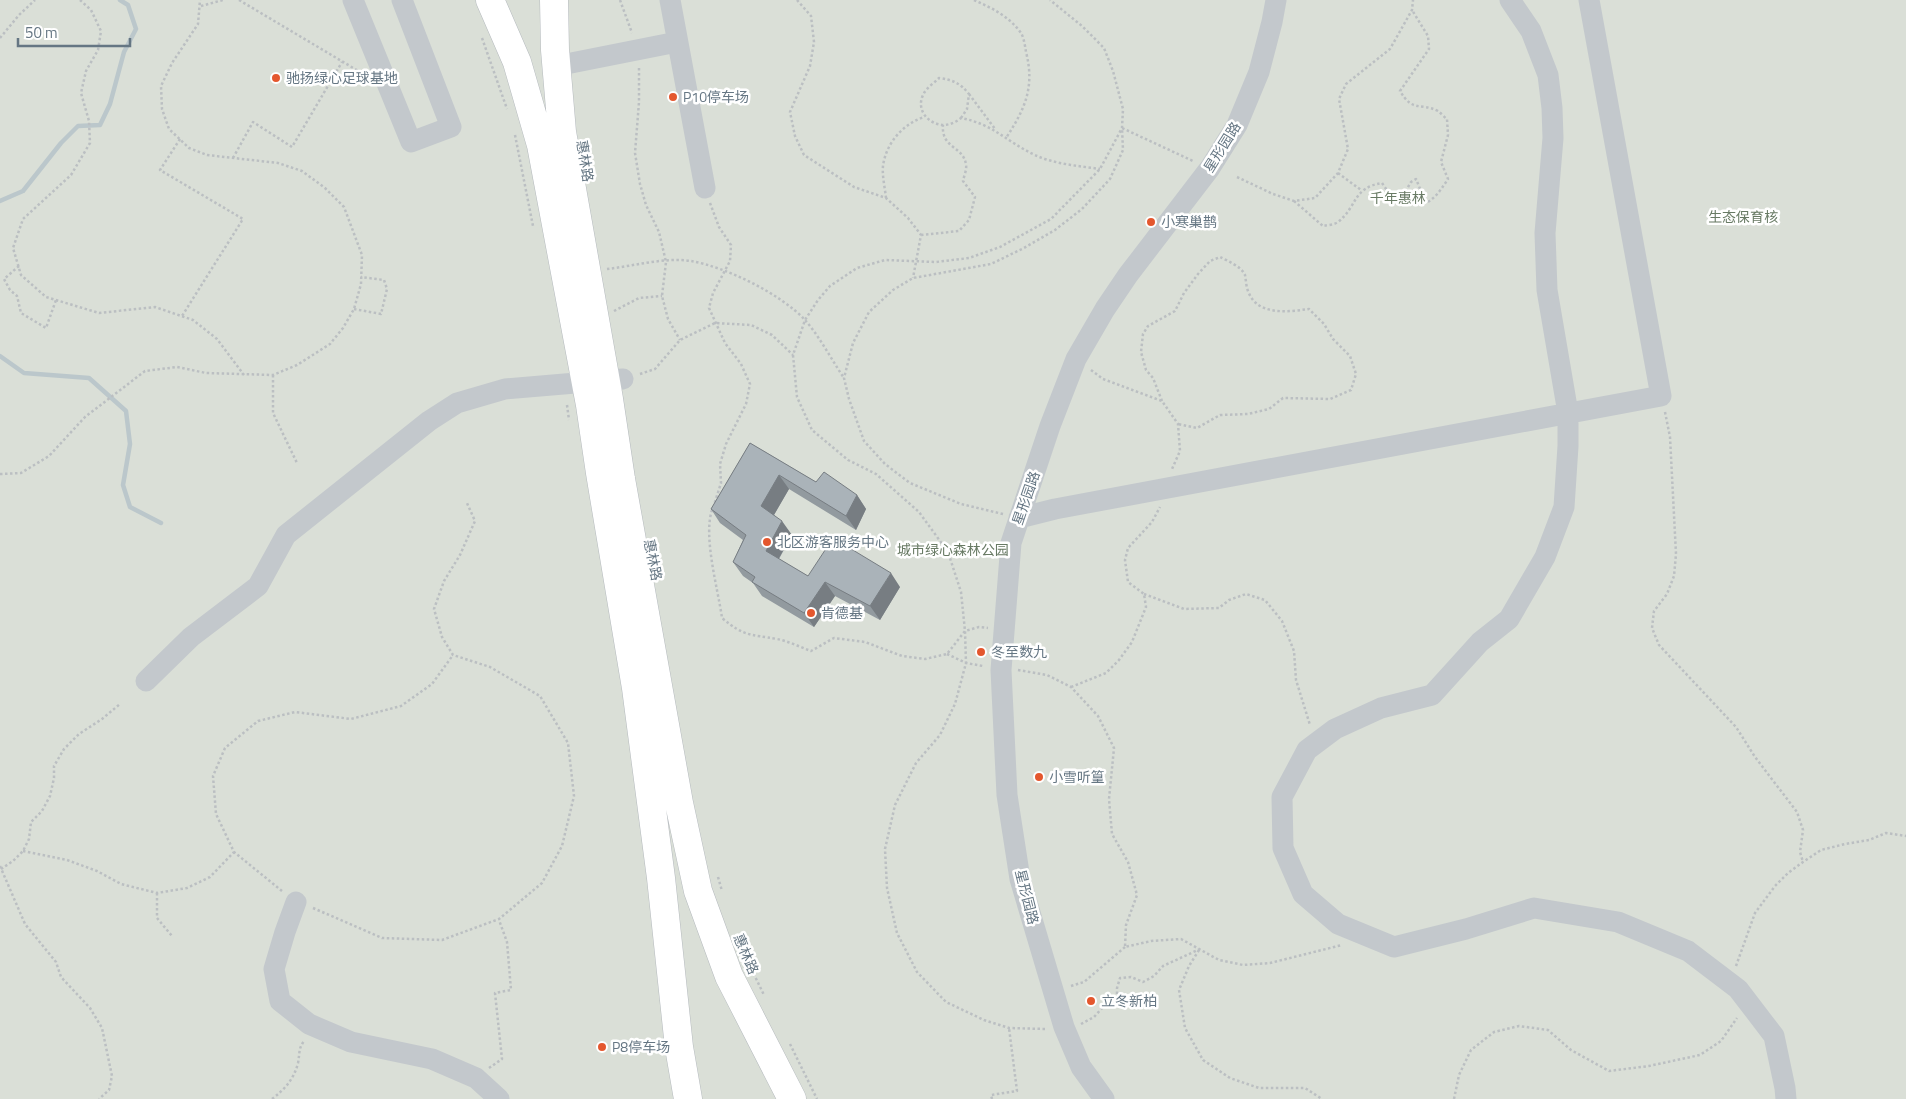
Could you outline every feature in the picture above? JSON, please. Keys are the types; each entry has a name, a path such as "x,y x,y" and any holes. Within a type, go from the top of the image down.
{"main road":[{"name":"惠林路","path":"490,0 517,62 541,144 595,382 621,479 679,803 698,891 730,976 792,1099"},
{"name":"惠林路","path":"554,0 556,66 562,132 661,878 679,1047 688,1099"}],"street":[{"path":"353,0 411,142 451,127 402,0"},
{"path":"670,0 705,188"},
{"name":"星形园路","path":"1104,1099 1082,1066 1064,1027 1020,879 1007,795 1001,670 1010,543 1050,426 1076,359 1128,275 1210,168 1237,124 1258,72 1276,0"},
{"path":"1510,0 1531,31 1548,75 1552,108 1553,138 1545,233 1547,290 1568,413 1564,507 1545,557 1509,619 1480,642 1432,695 1381,708 1335,729 1306,750 1282,797 1282,848 1303,894 1338,924 1394,947 1466,929 1534,908 1618,922 1688,951 1732,984 1774,1036 1786,1099"},
{"path":"1019,518 1055,509 1164,488 1661,396 1589,0"},
{"path":"556,66 677,42"},
{"path":"146,681 191,637 258,586 286,535 429,421 457,403 505,389 595,382"},
{"path":"296,902 274,968 280,1001 309,1024 350,1042 432,1059 476,1078 499,1099"}],"path":[{"path":"0,38 34,0"},
{"path":"80,0 91,10 101,31 98,50 86,70 81,93 89,121 90,143 71,175 22,219 13,248 21,275 46,296 99,313 155,307 194,320 217,339 244,375"},
{"path":"0,474 21,472 49,456 85,417 146,371 177,367 206,373 274,374 297,365 330,344 343,328 354,309 361,284 362,255 344,207 325,188 302,171 278,163 207,154 189,148 169,129 162,110 161,86 172,62 198,24 200,0"},
{"path":"201,6 223,0"},
{"path":"239,0 360,72 379,64"},
{"path":"620,0 637,50 640,73 635,153 642,191 646,205 659,232 666,262 662,296 668,319 680,340"},
{"path":"797,0 810,16 814,42 810,66 790,112 798,142 804,155 854,186 886,198 908,218 921,234 913,278"},
{"path":"974,0 1000,12 1022,34 1027,56 1030,85 1026,106 1006,138"},
{"path":"844,378 853,343 869,312 893,290 913,278 990,264 1024,248 1055,230 1082,209 1110,180 1123,150 1123,109 1113,71 1104,48 1082,26 1050,0"},
{"path":"1294,201 1315,198 1338,173 1348,150 1338,99 1346,84 1390,49 1412,10 1413,0"},
{"path":"1237,177 1273,194 1294,201 1323,226 1337,223 1351,207 1361,190 1372,185 1382,183 1391,196 1401,199 1411,182 1416,179 1426,202 1432,200 1448,179 1441,162 1448,135 1447,119 1437,111 1412,105 1400,91 1429,48 1428,36 1412,10"},
{"path":"479,30 507,109"},
{"path":"233,158 253,122 292,147 342,62"},
{"path":"968,94 967,109 955,123 943,125 924,117 921,109 922,96 939,78 952,80 962,86 996,130 1015,145 1037,156 1070,164 1100,168"},
{"path":"886,198 884,166 888,149 896,136 911,121 924,117"},
{"path":"961,118 976,121 996,130"},
{"path":"921,234 959,231 969,220 976,197 963,181 966,165 961,153 949,145 943,132 943,125"},
{"path":"513,128 534,230"},
{"path":"1122,128 1210,168"},
{"path":"1122,128 1100,168 1051,219 1000,247 969,258 936,262 885,260 857,268 830,286 805,320 792,355 797,397 812,430 848,460 876,474 919,512 948,552 961,592 966,631 966,663 955,704 940,735 916,763 895,805 885,849 887,888 897,933 917,972 946,1002 984,1020 1009,1028 1047,1029 1085,1023 1094,1017 1104,1006 1117,1000 1117,988 1120,978 1131,977 1143,982 1154,976 1163,966 1200,949"},
{"path":"180,139 160,170 243,219 182,316"},
{"path":"1338,173 1361,190"},
{"path":"705,188 719,227 731,245 730,261 713,293 708,308 726,343 741,364 750,384 746,404 726,444 720,464 721,483 710,516 710,540 722,618 737,630 751,636 779,640 811,652 834,638 865,642 902,656 925,659 947,654 966,631 979,627 1003,631"},
{"path":"1178,424 1197,428 1220,415 1248,414 1269,410 1283,398 1330,399 1351,390 1356,374 1350,356 1333,339 1324,324 1309,309 1290,312 1268,310 1254,302 1247,290 1244,273 1220,257 1210,260 1198,274 1184,293 1175,311 1148,326 1142,334 1141,352 1146,370 1153,378 1162,401 1178,424 1180,451 1164,488 1162,504 1152,522 1128,548 1125,560 1128,582 1144,594 1184,608 1218,608 1229,600 1246,594 1265,600 1282,620 1294,651 1296,680 1316,743"},
{"path":"604,262 605,270 666,262 690,261 724,270 772,294 805,320 844,378 849,399 864,441 885,464 910,483 962,504 1019,518"},
{"path":"19,266 4,279 10,290 17,296 21,313 46,328 56,300"},
{"path":"354,309 381,314 387,289 384,280 361,277"},
{"path":"611,303 612,312 639,298 662,296"},
{"path":"570,422 595,382 655,369 680,340 715,322 751,325 772,335 792,355"},
{"path":"1076,359 1103,379 1162,401"},
{"path":"274,374 273,413 297,463"},
{"path":"1661,396 1670,437 1676,554 1674,576 1667,594 1654,611 1652,628 1659,645 1736,727 1755,757 1797,812 1803,830 1800,852 1803,862"},
{"path":"453,655 432,684 401,706 351,719 295,712 258,721 225,748 213,776 216,814 234,852 296,902 382,938 442,940 499,919 542,883 562,846 574,796 568,744 540,696 490,667 453,655 442,636 434,609 444,581 460,555 475,521 467,503"},
{"path":"1071,687 1106,673 1119,660 1132,642 1146,607 1144,594"},
{"path":"947,654 966,663 1001,670 1047,674 1071,687 1098,716 1114,748 1109,799 1112,834 1128,862 1137,895 1126,925 1125,947"},
{"path":"99,1099 109,1090 112,1076 102,1028 90,1008 61,977 56,962 25,924 0,868 13,861 24,851 31,822 42,811 50,796 54,778 54,766 64,749 79,734 120,704"},
{"path":"1732,984 1741,948 1755,913 1775,886 1788,873 1821,850 1869,840 1886,833 1906,836"},
{"path":"24,851 67,860 97,870 121,884 157,893 187,888 210,877 234,852"},
{"path":"716,872 724,899"},
{"path":"157,893 157,918 172,936"},
{"path":"476,1078 502,1058 494,993 511,990 507,942 499,919"},
{"path":"1069,987 1084,982 1125,947 1151,941 1181,939 1220,960 1243,966 1270,963 1343,945"},
{"path":"1200,949 1189,966 1179,990 1185,1028 1204,1060 1230,1078 1252,1086 1259,1088 1305,1088 1322,1099"},
{"name":"惠林路","path":"743,952 765,997"},
{"path":"1454,1099 1459,1075 1471,1050 1494,1032 1519,1026 1548,1030 1571,1050 1609,1071 1649,1066 1700,1055 1721,1042 1748,1003"},
{"path":"272,1099 284,1090 293,1078 298,1062 299,1047 308,1037 309,1024"},
{"path":"992,1099 991,1094 1017,1091 1009,1028"},
{"path":"786,1038 817,1099"}],"green space":[{"name":"城市绿心森林公园","path":"0,0 1906,0 1906,1099 0,1099"}],"building":[{"name":"北区游客服务中心","path":"750,443 816,482 824,472 857,495 846,516 779,475 761,506 782,521 766,551 808,576 833,538 891,573 870,606 825,582 804,613 752,582 755,577 733,562 746,535 711,509"}],"waterway":[{"path":"0,201 23,191 61,143 78,126 100,125 110,104 124,52 136,29 128,5 120,0"},
{"path":"0,356 24,373 89,378 126,411 130,444 123,485 130,507 161,523"}],"place":[{"name":"驰扬绿心足球基地","path":"276,78"},
{"name":"P10停车场","path":"673,97"},
{"name":"小寒巢鹊","path":"1151,222"},
{"name":"北区游客服务中心","path":"767,542"},
{"name":"肯德基","path":"811,613"},
{"name":"冬至数九","path":"981,652"},
{"name":"小雪听篁","path":"1039,777"},
{"name":"立冬新柏","path":"1091,1001"},
{"name":"P8停车场","path":"602,1047"}],"park label":[{"name":"千年惠林","path":"1398,198"},
{"name":"生态保育核","path":"1743,217"}]}
